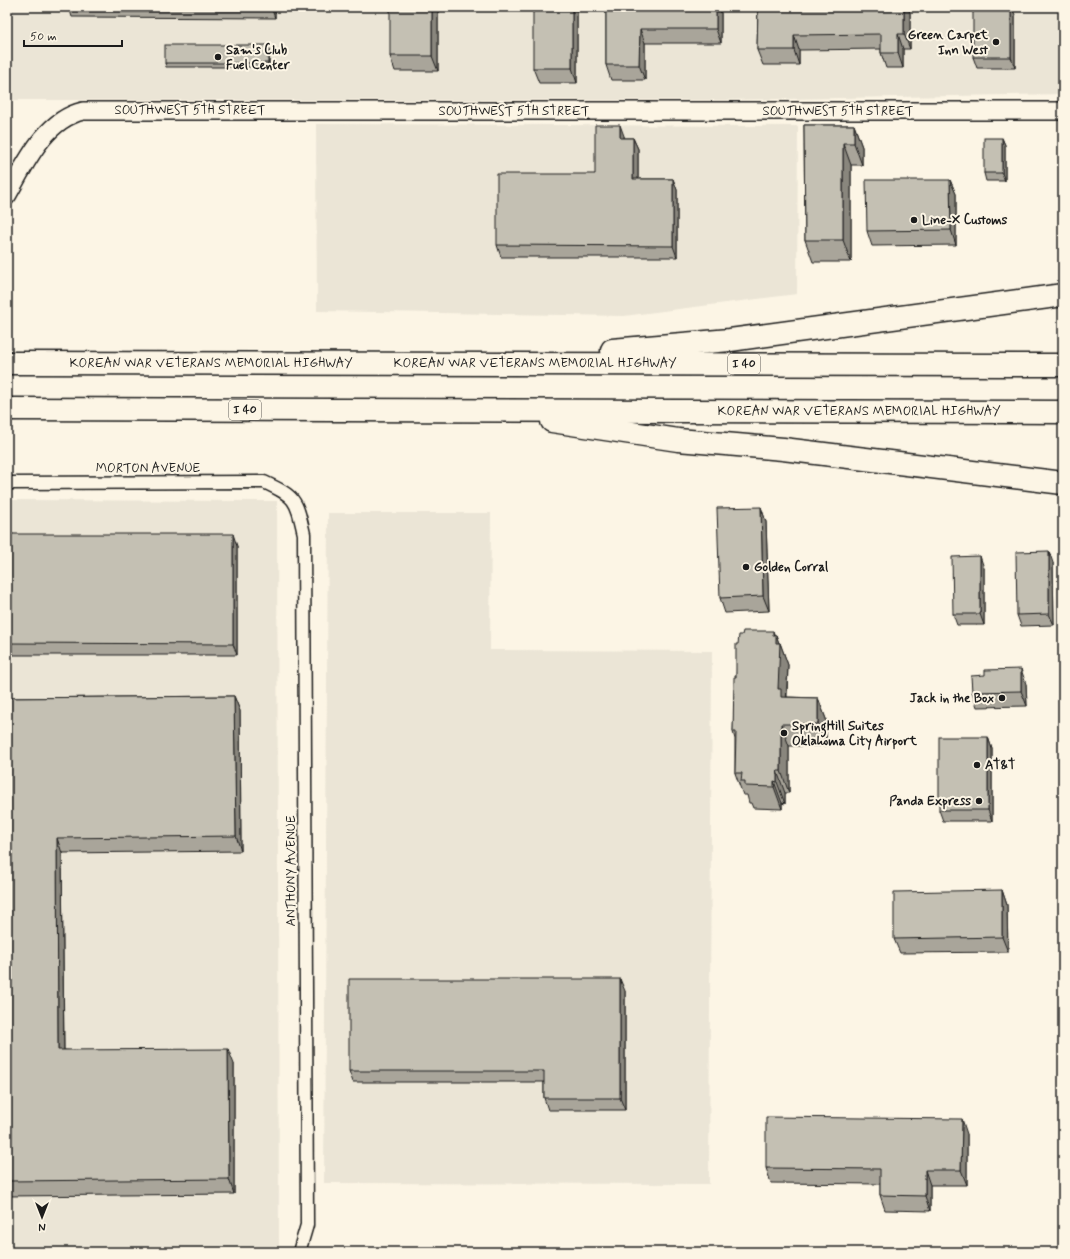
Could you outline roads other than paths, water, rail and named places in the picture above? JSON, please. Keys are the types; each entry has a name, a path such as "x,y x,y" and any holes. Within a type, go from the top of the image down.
{"highway":[{"path":"441,363 708,343 1063,295"},
{"name":"KOREAN WAR VETERANS MEMORIAL HIGHWAY","path":"7,363 1055,365"},
{"name":"KOREAN WAR VETERANS MEMORIAL HIGHWAY","path":"7,409 1055,412"},
{"path":"484,410 678,440 783,449 1063,483"}],"street":[{"name":"SOUTHWEST 5TH STREET","path":"7,196 46,134 62,120 72,114 83,111 1063,111"},
{"name":"MORTON AVENUE","path":"7,483 264,482 287,493"},
{"name":"ANTHONY AVENUE","path":"287,493 298,506 304,534 307,1225 299,1252"}],"place":[{"name":"Green Carpet Inn West","path":"996,42"},
{"name":"Sam's Club Fuel Center","path":"218,57"},
{"name":"Line-X Customs","path":"914,220"},
{"name":"Golden Corral","path":"746,567"},
{"name":"Jack in the Box","path":"1002,698"},
{"name":"SpringHill Suites Oklahoma City Airport","path":"784,733"},
{"name":"AT&T","path":"977,765"},
{"name":"Panda Express","path":"979,801"}]}
